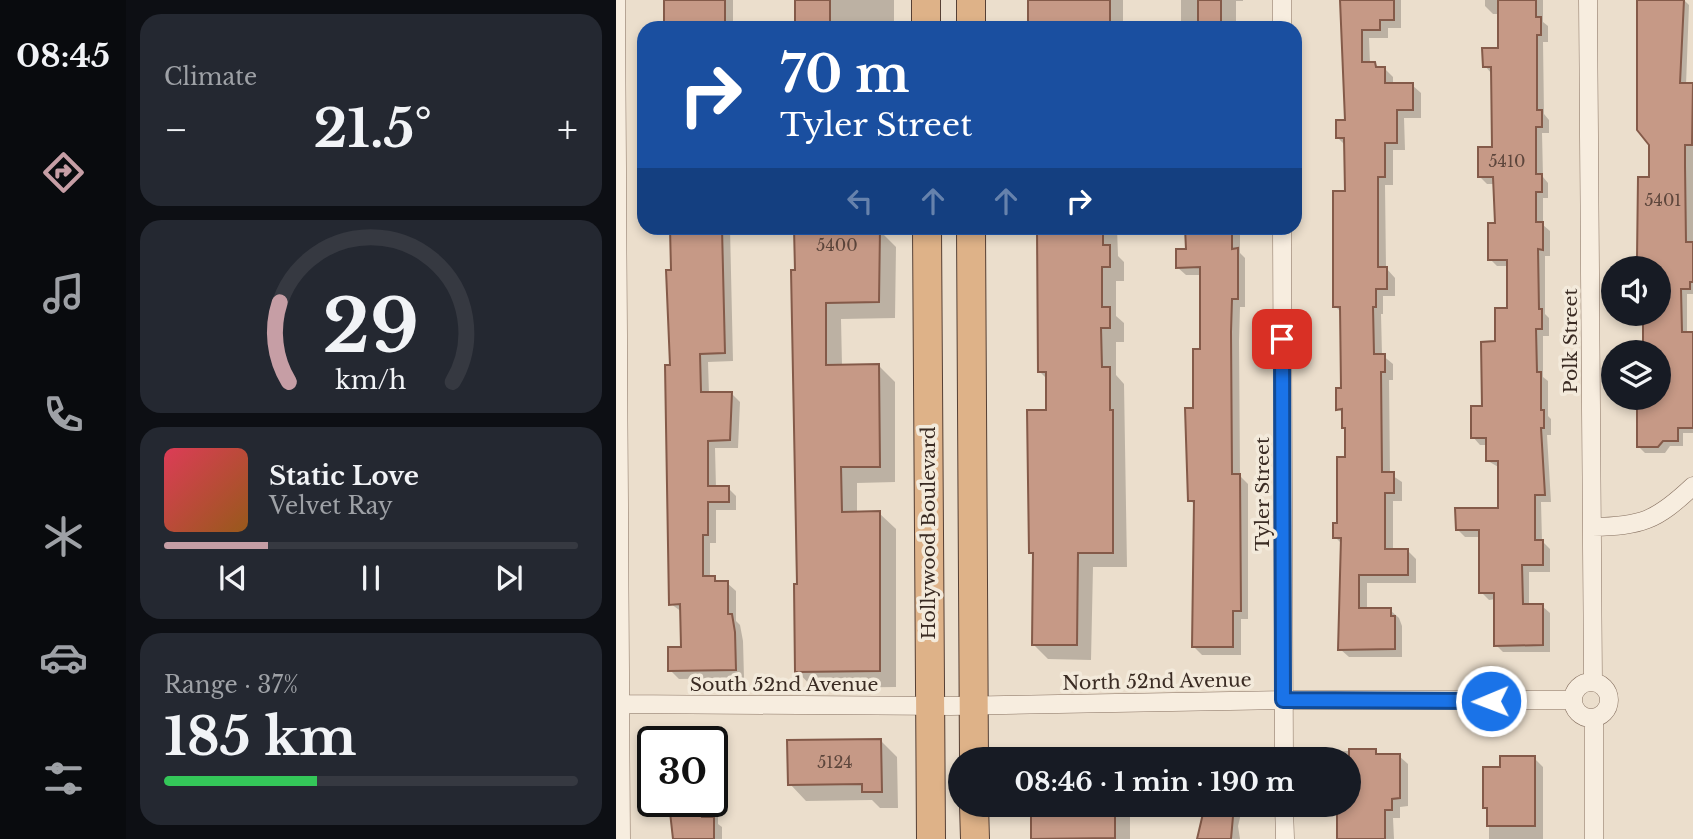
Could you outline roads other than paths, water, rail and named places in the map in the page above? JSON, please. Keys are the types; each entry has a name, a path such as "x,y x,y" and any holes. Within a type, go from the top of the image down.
{"highway":[{"path":"926,0 926,21"},
{"path":"971,0 971,21"},
{"name":"Hollywood Boulevard","path":"927,235 951,706 968,747"},
{"name":"Hollywood Boulevard","path":"931,839 951,706 971,235"},
{"path":"974,817 975,839"}],"street":[{"path":"616,0 618,704 621,839"},
{"path":"1282,0 1282,21"},
{"name":"Polk Street","path":"1588,0 1593,682 1605,688 1609,698 1607,710 1594,718 1594,839"},
{"name":"Tyler Street","path":"1282,235 1284,747"},
{"path":"1592,527 1635,526 1673,505 1693,486"},
{"path":"1593,682 1578,687 1573,700 1580,715 1594,718"},
{"name":"North 52nd Avenue","path":"951,706 1283,700 1573,700"},
{"name":"South 52nd Avenue","path":"618,704 951,706"},
{"path":"1284,817 1285,839"}]}
